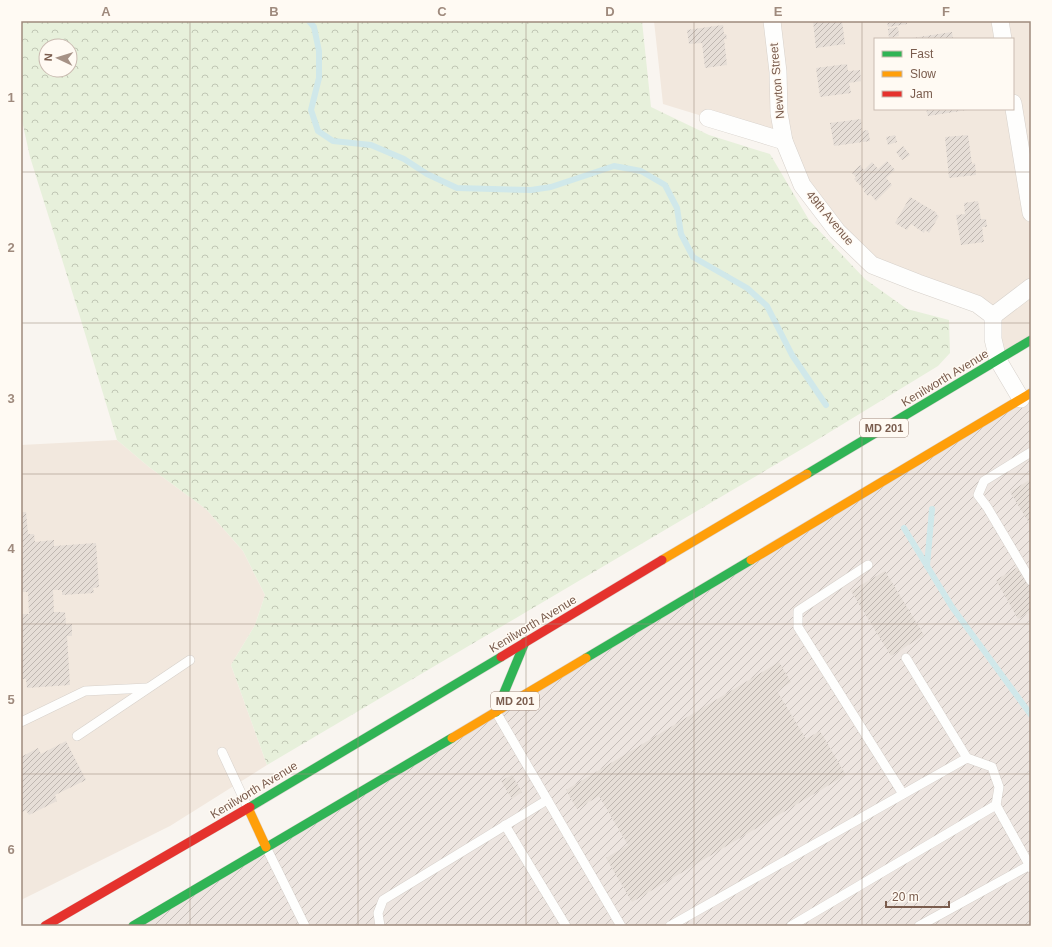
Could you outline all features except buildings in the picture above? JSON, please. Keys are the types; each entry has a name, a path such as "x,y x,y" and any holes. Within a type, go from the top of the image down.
{"main road":[{"name":"Kenilworth Avenue","path":"45,926 248,808 1031,340"},
{"name":"MD 201","path":"133,926 496,712 1026,396"},
{"path":"496,712 525,642"},
{"path":"248,808 266,847"}],"street":[{"name":"Newton Street","path":"772,21 778,72 779,113 784,141"},
{"path":"1000,21 1003,38"},
{"path":"1014,109 1031,213"},
{"path":"708,118 784,141"},
{"name":"49th Avenue","path":"784,141 802,185 838,231 872,265 977,304 993,316"},
{"path":"1026,396 998,360 993,339 993,316 1031,287"}],"lane":[{"path":"1031,452 984,481 978,495 987,507 1031,581"},
{"path":"868,565 798,611 798,627 903,794"},
{"path":"906,658 967,758 992,767 999,787 996,805 1030,867 919,926"},
{"path":"77,736 190,660"},
{"path":"21,722 85,691 147,688"},
{"path":"496,712 621,926"},
{"path":"222,752 248,808"},
{"path":"670,926 967,758"},
{"path":"380,926 378,913 384,900 547,800"},
{"path":"791,926 996,805"},
{"path":"505,825 566,926"},
{"path":"266,847 304,926"}],"shaded area":[{"path":"654,21 1031,21 1031,340 998,360 993,316 872,265 837,231 784,141 663,104"},
{"path":"1031,393 1031,926 133,926"},
{"path":"117,440 149,467 206,509 243,551 265,595 255,625 231,665 267,765 170,826 21,900 21,445"}],"green space":[{"path":"21,21 642,21 651,107 709,135 770,154 809,220 865,279 907,309 949,320 950,353 938,366 807,446 267,765 231,665 255,625 265,595 243,551 206,509 149,467 117,440 30,157 21,116"}],"waterway":[{"path":"309,21 314,27 319,51 319,78 311,110 318,131 333,141 371,145 404,159 427,174 457,188 531,190 551,187 614,166 641,171 665,185 677,208 681,234 693,257 747,288 767,306 792,355 826,405"},
{"path":"927,566 932,509"},
{"path":"904,528 952,607 1031,715"}],"traffic: fast":[{"path":"807,474 1031,340"},
{"path":"586,658 751,560"},
{"path":"496,712 525,642"},
{"path":"250,807 501,657"},
{"path":"133,926 452,738"}],"traffic: slow":[{"path":"751,560 1031,393"},
{"path":"662,560 807,474"},
{"path":"452,738 586,658"},
{"path":"248,808 266,847"}],"traffic: jam":[{"path":"501,657 662,560"},
{"path":"45,926 250,807"}]}
